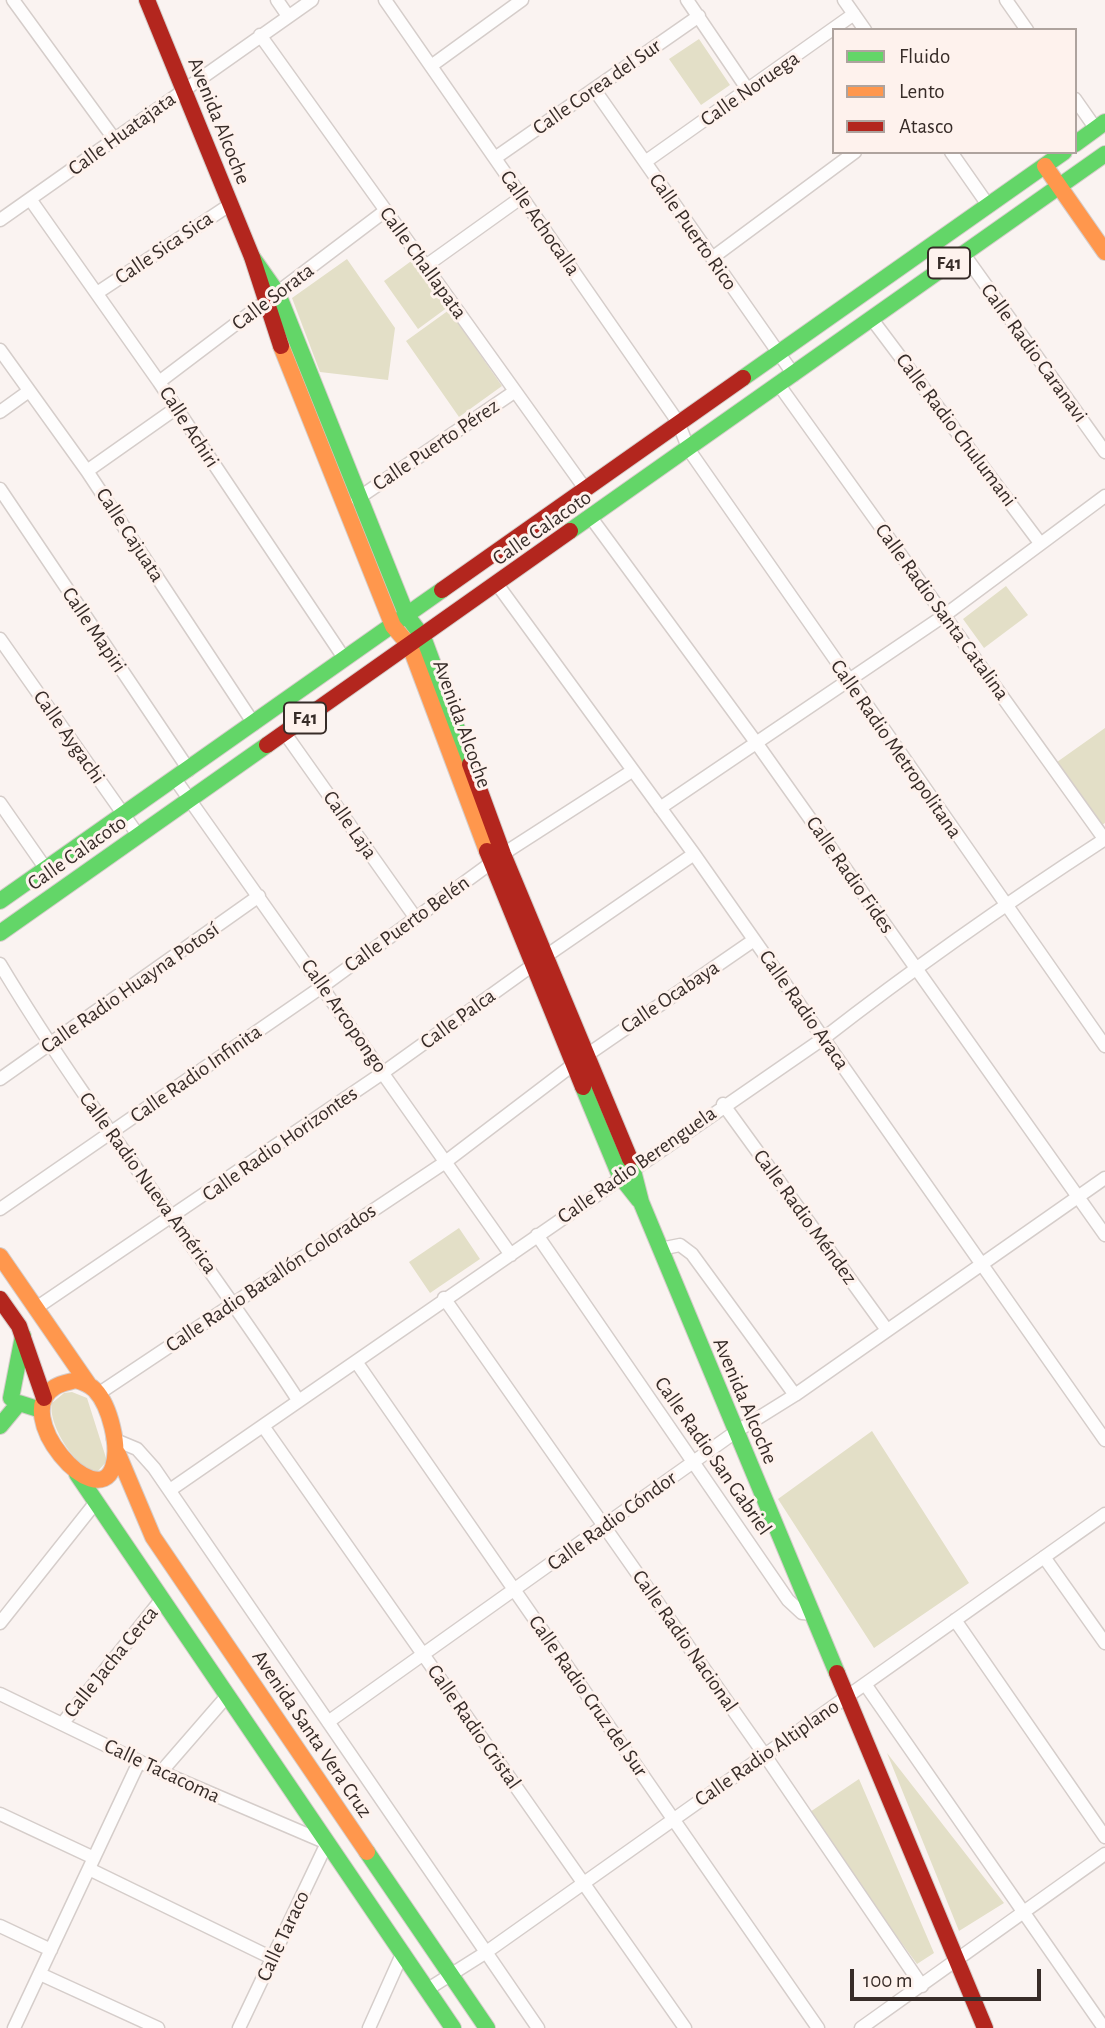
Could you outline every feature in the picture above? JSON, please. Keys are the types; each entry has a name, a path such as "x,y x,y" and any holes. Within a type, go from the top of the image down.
{"street":[{"path":"13,0 115,140"},
{"name":"Avenida Alcoche","path":"148,0 253,257 407,616 497,859 641,1202 734,1433 814,1614"},
{"path":"277,0 288,16"},
{"name":"Calle Huatajata","path":"0,220 312,0"},
{"name":"Calle Achocalla","path":"385,0 678,422 689,450"},
{"path":"431,66 522,0"},
{"path":"687,0 748,90"},
{"path":"844,0 864,28"},
{"path":"1006,0 1026,28"},
{"name":"Calle Noruega","path":"834,28 854,14"},
{"name":"Calle Corea del Sur","path":"495,158 699,16"},
{"name":"Calle Noruega","path":"645,162 832,30"},
{"name":"Calle Challapata","path":"260,36 586,490"},
{"name":"Calle Puerto Rico","path":"594,89 794,375"},
{"path":"1077,101 1101,125 1077,143"},
{"path":"712,258 852,154"},
{"path":"952,154 988,205"},
{"name":"Calle Calacoto","path":"0,901 1060,154"},
{"name":"Calle Calacoto","path":"0,933 592,519 1105,154"},
{"path":"1045,166 1105,252"},
{"path":"427,265 522,197"},
{"name":"Calle Achiri","path":"30,199 159,382 345,658"},
{"name":"Calle Sica Sica","path":"97,293 231,204"},
{"name":"Calle Sorata","path":"159,382 385,211"},
{"name":"Calle Radio Caranavi","path":"963,253 1105,452"},
{"name":"Avenida Alcoche","path":"271,298 393,626 416,641"},
{"name":"Calle Radio Chulumani","path":"871,318 1040,543"},
{"name":"Calle Cajuata","path":"0,350 88,471 254,724"},
{"name":"Calle Radio Santa Catalina","path":"779,385 1105,839"},
{"path":"0,412 29,391"},
{"name":"Calle Puerto Pérez","path":"357,499 514,391"},
{"path":"88,471 175,409"},
{"name":"Calle Radio Metropolitana","path":"689,450 847,681 1105,1046"},
{"name":"Calle Mapiri","path":"0,489 182,775"},
{"path":"660,808 944,615 1105,496"},
{"name":"Calle Radio Fides","path":"592,519 755,741 1105,1234"},
{"name":"Calle Radio Araca","path":"497,584 694,854 1105,1440"},
{"name":"Calle Aygachi","path":"0,639 138,835"},
{"name":"Calle Laja","path":"284,732 415,917"},
{"name":"Calle Puerto Belén","path":"323,986 497,859 632,771"},
{"name":"Calle Arcopongo","path":"182,775 189,800 511,1255"},
{"path":"0,803 46,869"},
{"name":"Calle Radio Berenguela","path":"170,1490 298,1400 357,1363 444,1298 511,1255 626,1171 824,1038 915,967 1005,904 1105,839"},
{"name":"Calle Palca","path":"384,1072 694,854"},
{"name":"Calle Radio Huayna Potosí","path":"0,1079 259,896"},
{"name":"Calle Ocabaya","path":"444,1163 580,1059 754,940"},
{"name":"Calle Radio Nueva América","path":"0,964 48,1045 170,1219 235,1302 298,1400"},
{"name":"Calle Radio Infinita","path":"0,1209 323,986"},
{"name":"Calle Radio Horizontes","path":"36,1308 384,1072"},
{"name":"Calle Radio Méndez","path":"723,1104 887,1330"},
{"name":"Calle Radio Batallón Colorados","path":"94,1389 235,1302 444,1163"},
{"name":"Calle Radio Cóndor","path":"328,1722 734,1433 795,1395 1105,1178"},
{"name":"Calle Radio San Gabriel","path":"537,1235 788,1600 802,1613 814,1614"},
{"path":"660,1249 680,1245 692,1254 795,1395"},
{"path":"0,1256 94,1389"},
{"name":"Calle Radio Nacional","path":"444,1298 764,1754 922,1986"},
{"path":"0,1299 23,1336 43,1404 44,1429 453,2028"},
{"path":"0,1426 10,1397 23,1336"},
{"name":"Calle Radio Cruz del Sur","path":"357,1363 818,2028"},
{"path":"43,1404 63,1382 76,1380 94,1389"},
{"name":"Avenida Santa Vera Cruz","path":"94,1389 115,1447 153,1536 487,2028"},
{"path":"10,1397 43,1404"},
{"name":"Calle Radio Cristal","path":"263,1426 685,2028"},
{"path":"77,1474 84,1479 101,1481 114,1471 115,1447 137,1449 170,1490 538,2028"},
{"path":"0,1623 96,1502"},
{"name":"Calle Radio Altiplano","path":"428,1989 485,1953 1105,1514"},
{"path":"1044,1557 1105,1643"},
{"name":"Calle Jacha Cerca","path":"62,1724 161,1600"},
{"path":"814,1614 985,2028"},
{"path":"955,1620 1105,1837"},
{"path":"865,1684 1021,1913 1104,2028"},
{"name":"Calle Tacacoma","path":"0,1694 139,1762 327,1843"},
{"path":"161,1772 227,1696"},
{"path":"14,2028 139,1762"},
{"path":"0,1814 272,1958"},
{"name":"Calle Taraco","path":"239,2028 327,1843"},
{"path":"860,2028 1105,1854"},
{"path":"0,1926 51,1950"},
{"path":"369,2028 403,1952"},
{"path":"40,1974 158,2028"}],"shaded area":[{"path":"699,39 730,85 701,105 669,59"},
{"path":"347,259 395,328 388,380 320,372 292,298"},
{"path":"414,259 448,307 418,329 384,281"},
{"path":"449,310 502,386 459,417 406,341"},
{"path":"1006,586 1028,615 984,648 963,619"},
{"path":"1105,728 1105,823 1102,825 1057,762"},
{"path":"459,1228 480,1259 430,1293 409,1262"},
{"path":"72,1392 87,1398 107,1461 97,1472 80,1463 72,1455 54,1422 52,1403 64,1393"},
{"path":"872,1431 969,1583 874,1648 778,1499"},
{"path":"887,1753 1004,1903 959,1931"},
{"path":"859,1779 934,1953 917,1964 807,1814"}],"traffic: fast":[{"path":"1077,143 1105,122"},
{"path":"743,378 1061,154"},
{"path":"570,531 1105,154"},
{"path":"252,257 278,294 407,616 423,637 470,764"},
{"path":"0,901 442,590"},
{"path":"0,933 267,745"},
{"path":"583,1087 620,1176 639,1200"},
{"path":"630,1159 641,1202 837,1673"},
{"path":"11,1398 23,1336"},
{"path":"0,1426 19,1403 41,1410"},
{"path":"77,1474 453,2028"},
{"path":"367,1852 487,2028"}],"traffic: slow":[{"path":"1045,166 1105,252"},
{"path":"281,346 393,626 410,646 487,851"},
{"path":"0,1256 89,1385"},
{"path":"76,1380 95,1390 109,1416 115,1459 113,1467 104,1478 91,1479 75,1470 49,1437 42,1418 44,1400 55,1387 76,1380"},
{"path":"118,1454 153,1537 367,1852"}],"traffic: jam":[{"path":"147,0 252,257 281,346"},
{"path":"442,590 743,378"},
{"path":"267,745 570,531"},
{"path":"470,764 503,854 630,1159"},
{"path":"487,851 583,1087"},
{"path":"0,1299 19,1326 44,1398"},
{"path":"837,1673 985,2028"}]}
